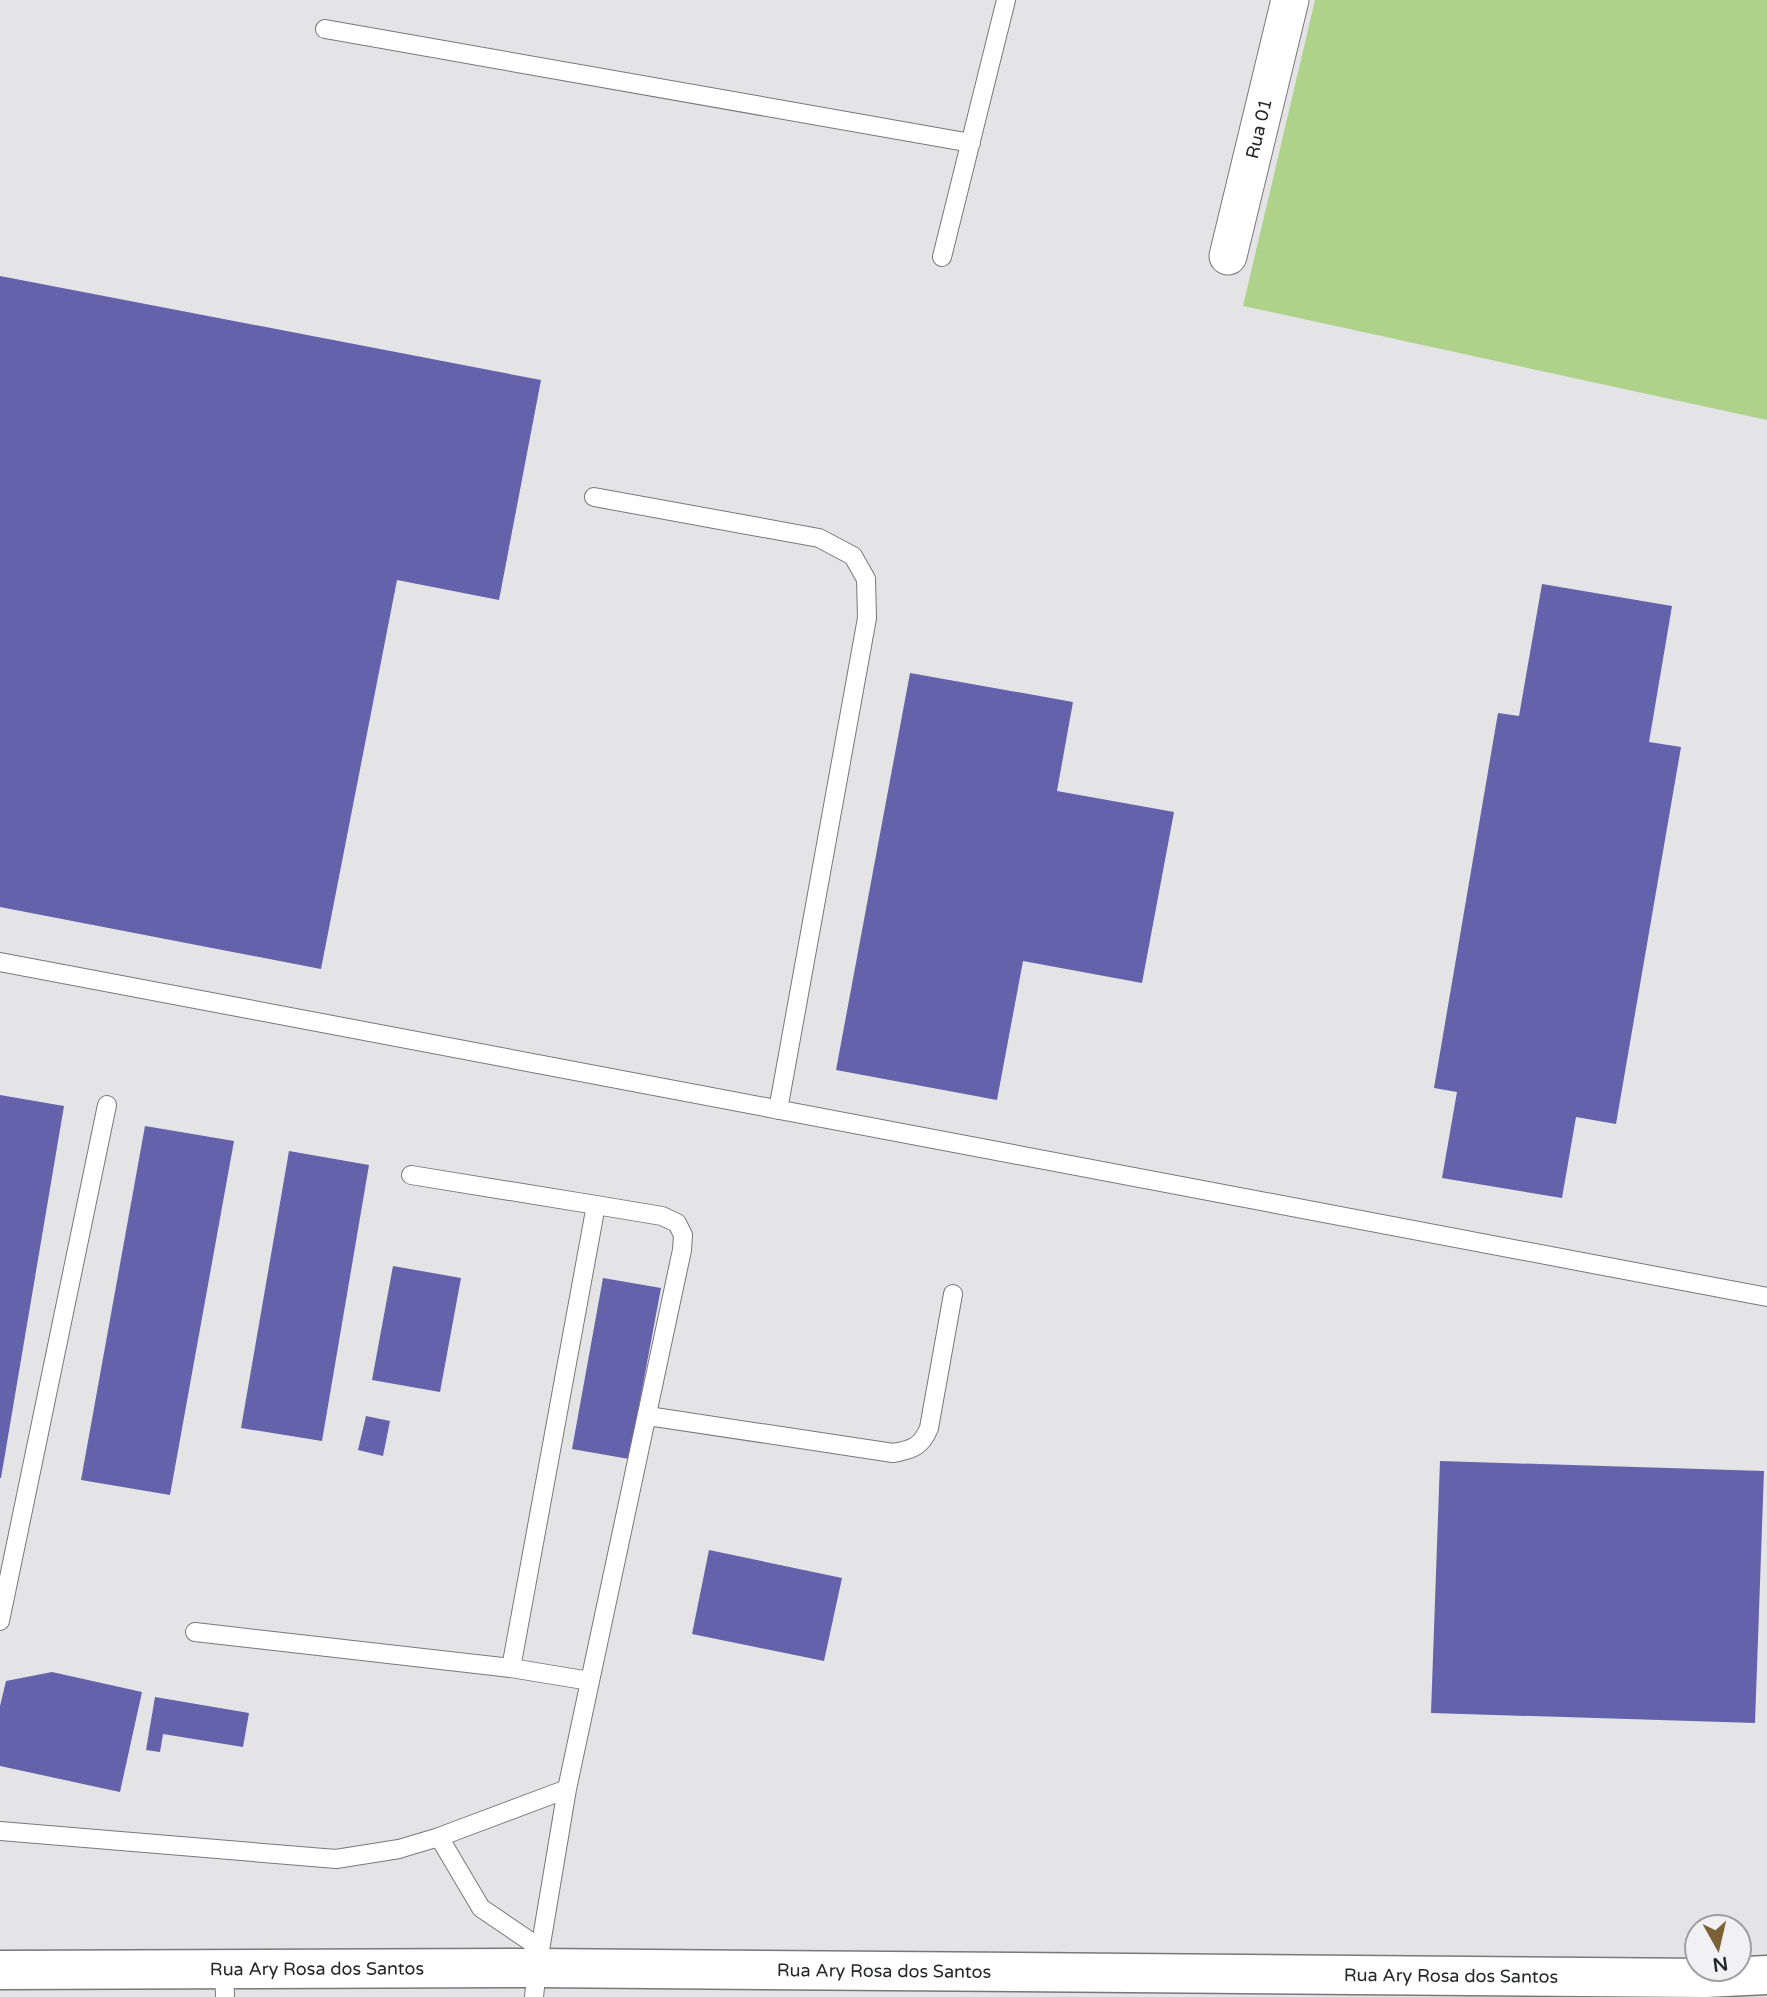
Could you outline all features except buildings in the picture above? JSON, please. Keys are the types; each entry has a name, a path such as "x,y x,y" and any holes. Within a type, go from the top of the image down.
{"main road":[{"name":"Rua Ary Rosa dos Santos","path":"0,1970 88,1983 224,1982 537,1971 1705,1978 1767,1975"}],"street":[{"name":"Rua 01","path":"1228,256 1290,0"}],"lane":[{"path":"942,257 1006,0"},
{"path":"325,29 971,143"},
{"path":"594,496 819,538 853,556 866,579 867,618 778,1110"},
{"path":"0,962 1767,1297"},
{"path":"0,1621 107,1104"},
{"path":"411,1175 662,1216 677,1223 683,1235 648,1416 567,1789 537,1971"},
{"path":"511,1668 596,1205"},
{"path":"648,1416 893,1452 917,1447 925,1439 929,1428 953,1294"},
{"path":"195,1632 511,1668 590,1681"},
{"path":"0,1831 337,1858 399,1849 439,1837 567,1789"},
{"path":"439,1837 481,1908 537,1971"}],"green space":[{"path":"1315,0 1767,0 1767,420 1243,306"}]}
